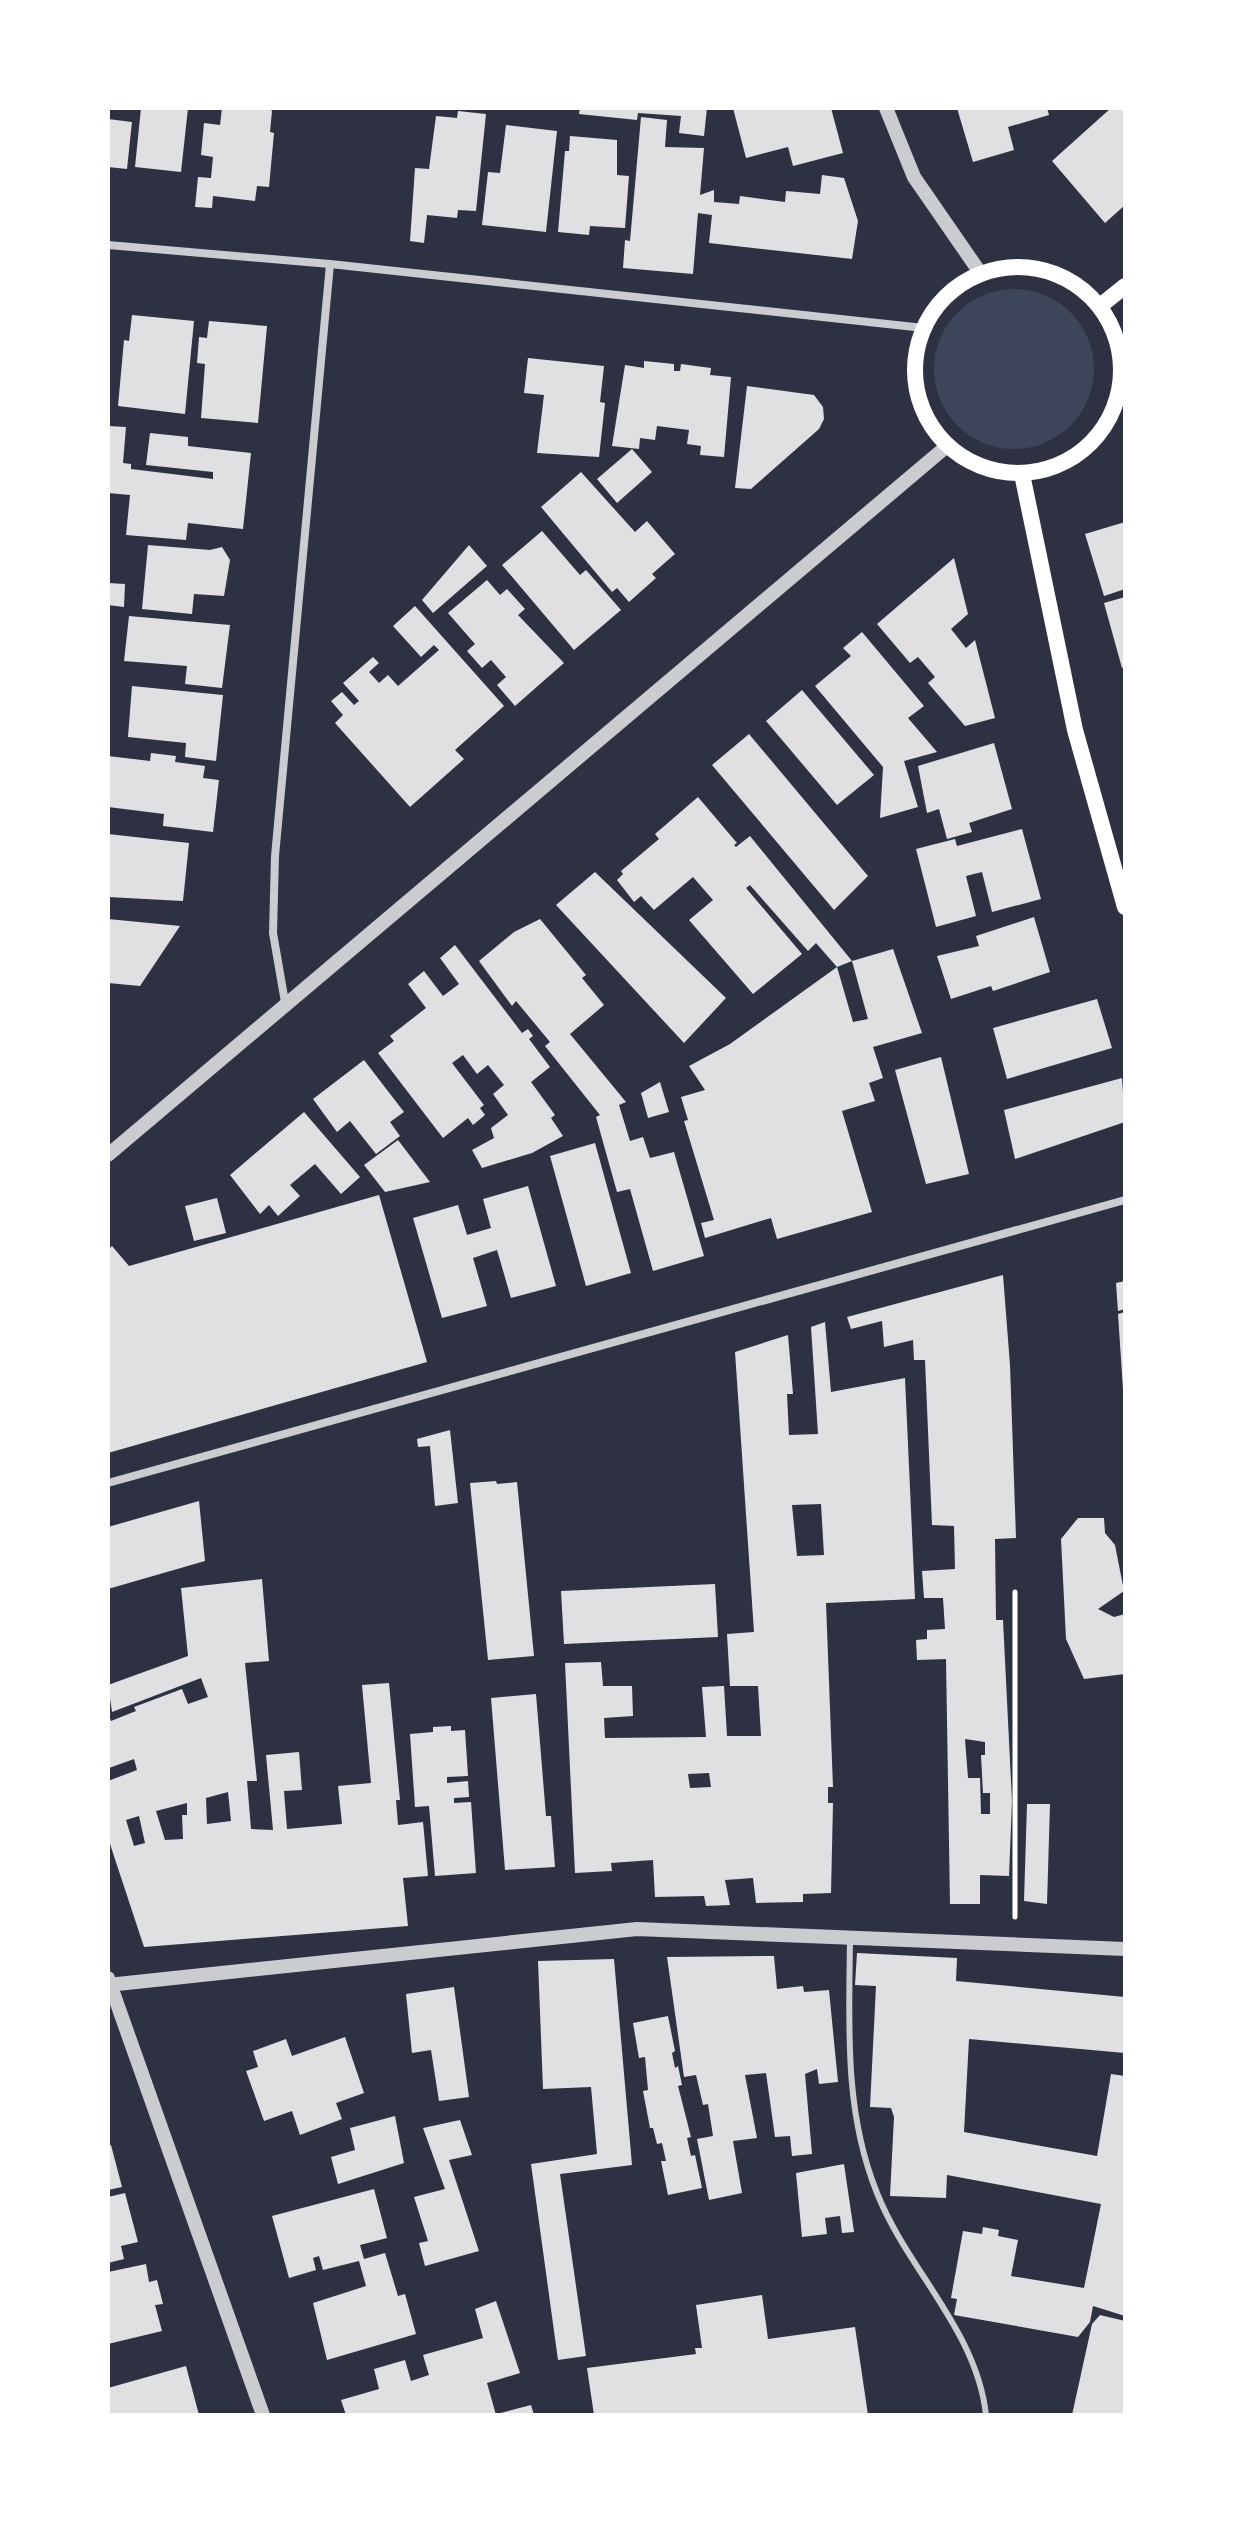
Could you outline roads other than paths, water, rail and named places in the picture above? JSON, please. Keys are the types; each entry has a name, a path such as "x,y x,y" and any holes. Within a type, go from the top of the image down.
{"main road":[{"path":"1013,267 1045,271 1075,284 1100,306 1115,335 1121,366 1117,398 1111,413 1104,428 1082,452 1054,467 1022,474 995,471 969,462 947,446 931,426 920,403 915,378 917,352 924,328 938,305 957,287 981,274 1013,267"},
{"path":"1100,306 1125,286"},
{"path":"1022,474 1075,730 1125,907"}],"street":[{"path":"886,108 914,177 981,274"},
{"path":"108,245 330,264 924,328"},
{"path":"286,1008 273,933 275,856 330,264"},
{"path":"108,1155 286,1008 947,446"},
{"path":"108,1483 1125,1200"},
{"path":"263,2415 109,1982 637,1929 1016,1942 1125,1949"}],"lane":[{"path":"850,1937 847,2059 859,2130 873,2181 912,2257 971,2356 986,2415"}]}
